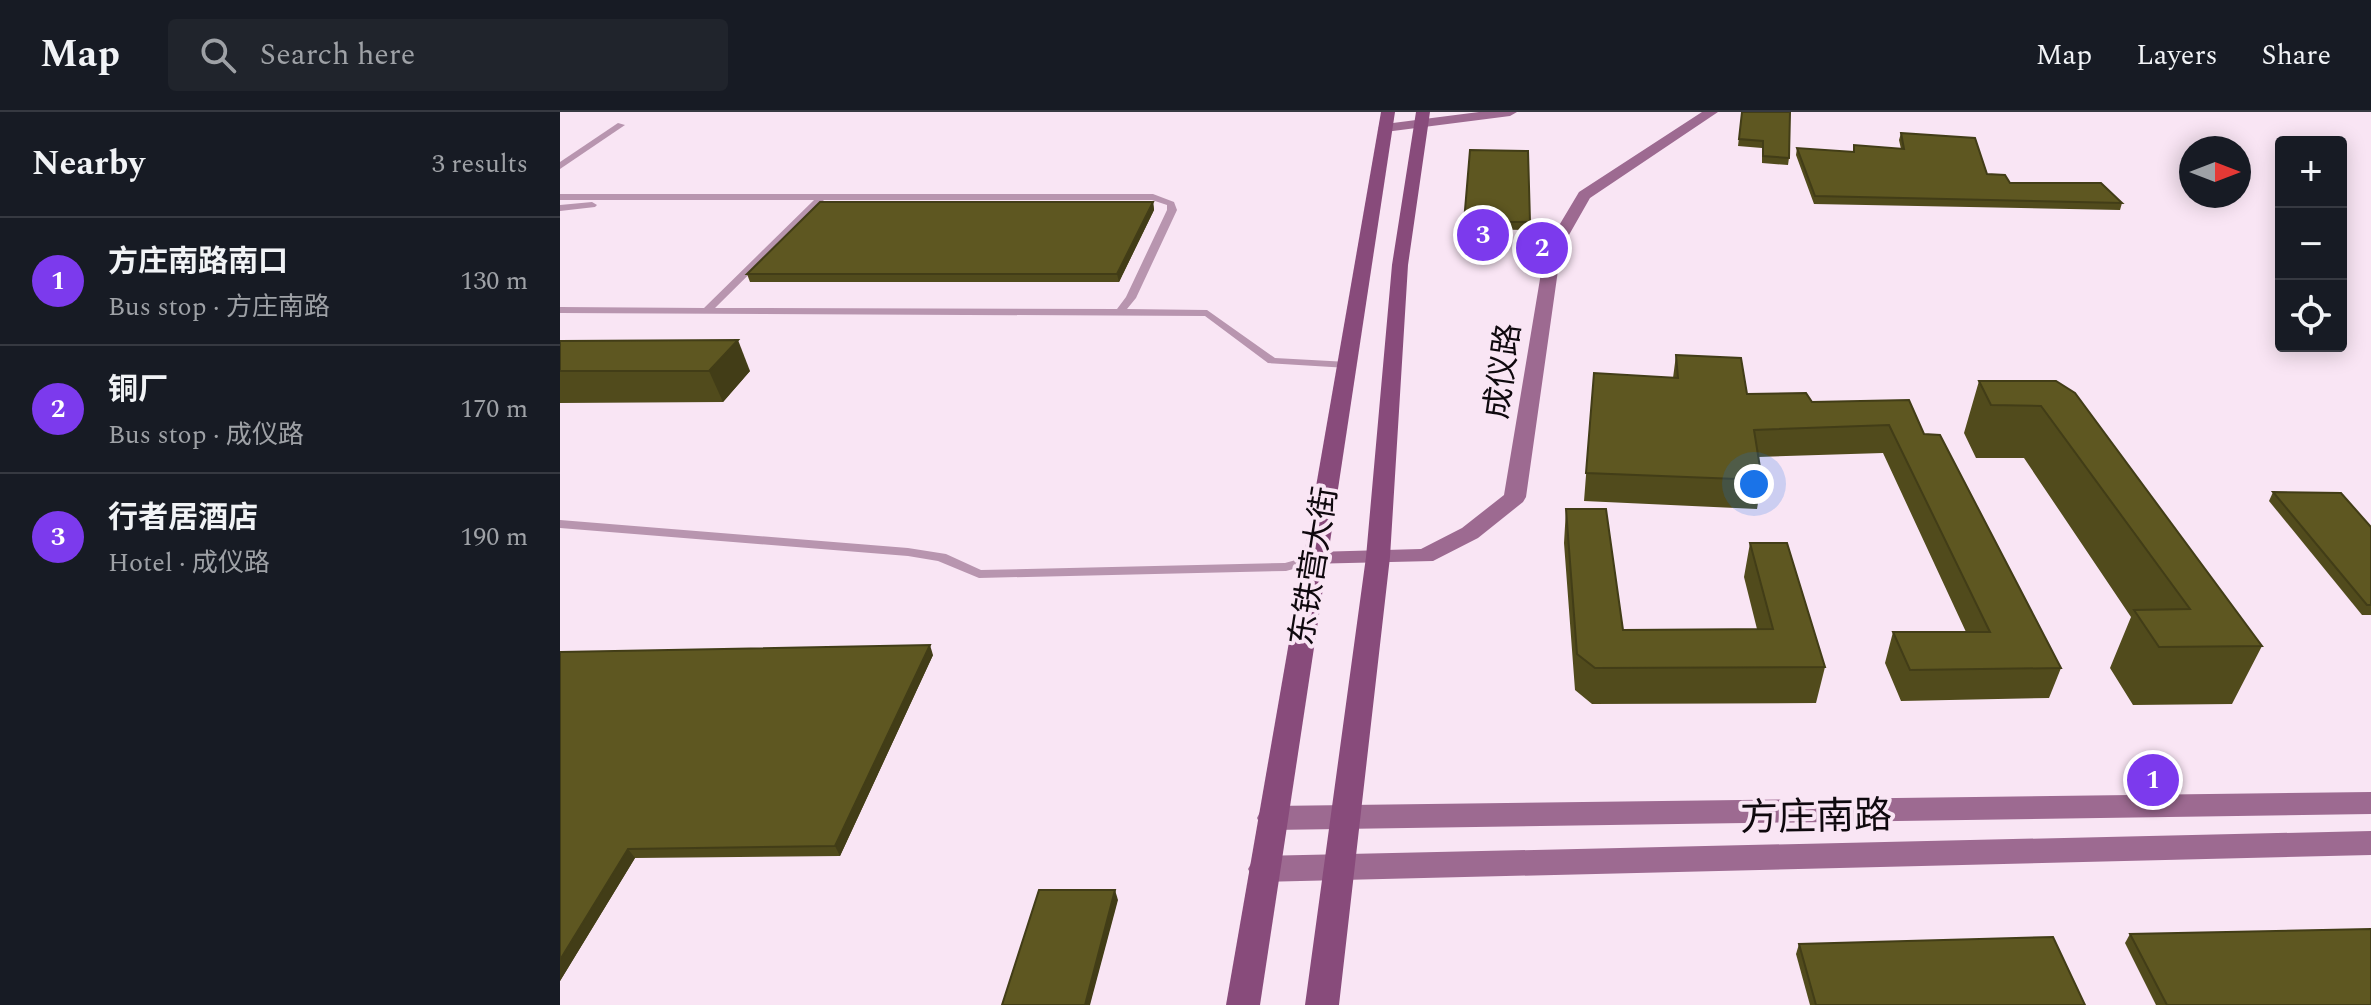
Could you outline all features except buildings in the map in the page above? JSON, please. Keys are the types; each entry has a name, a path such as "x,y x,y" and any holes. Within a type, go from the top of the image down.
{"main road":[{"name":"东铁营大街","path":"1322,1005 1378,557 1400,265 1422,118"},
{"name":"东铁营大街","path":"1243,1005 1386,120"}],"street":[{"path":"1386,120 1510,112"},
{"name":"成仪路","path":"1314,559 1425,556 1470,533 1515,497 1553,249 1559,235 1584,195 1711,112"},
{"name":"方庄南路","path":"1272,818 2371,803"},
{"name":"方庄南路","path":"1264,869 2371,843"}],"lane":[{"path":"560,166 621,125"},
{"path":"560,197 1164,199 1171,204 1172,210 1131,298 1120,312"},
{"path":"560,208 676,197"},
{"path":"706,311 822,197"},
{"path":"560,310 1207,313 1272,361 1348,365"},
{"path":"560,524 908,552 941,557 979,574 1286,567 1314,559"}],"place":[{"name":"行者居酒店","path":"1483,235"},
{"name":"铜厂","path":"1542,248"},
{"name":"方庄南路南口","path":"2153,780"}]}
